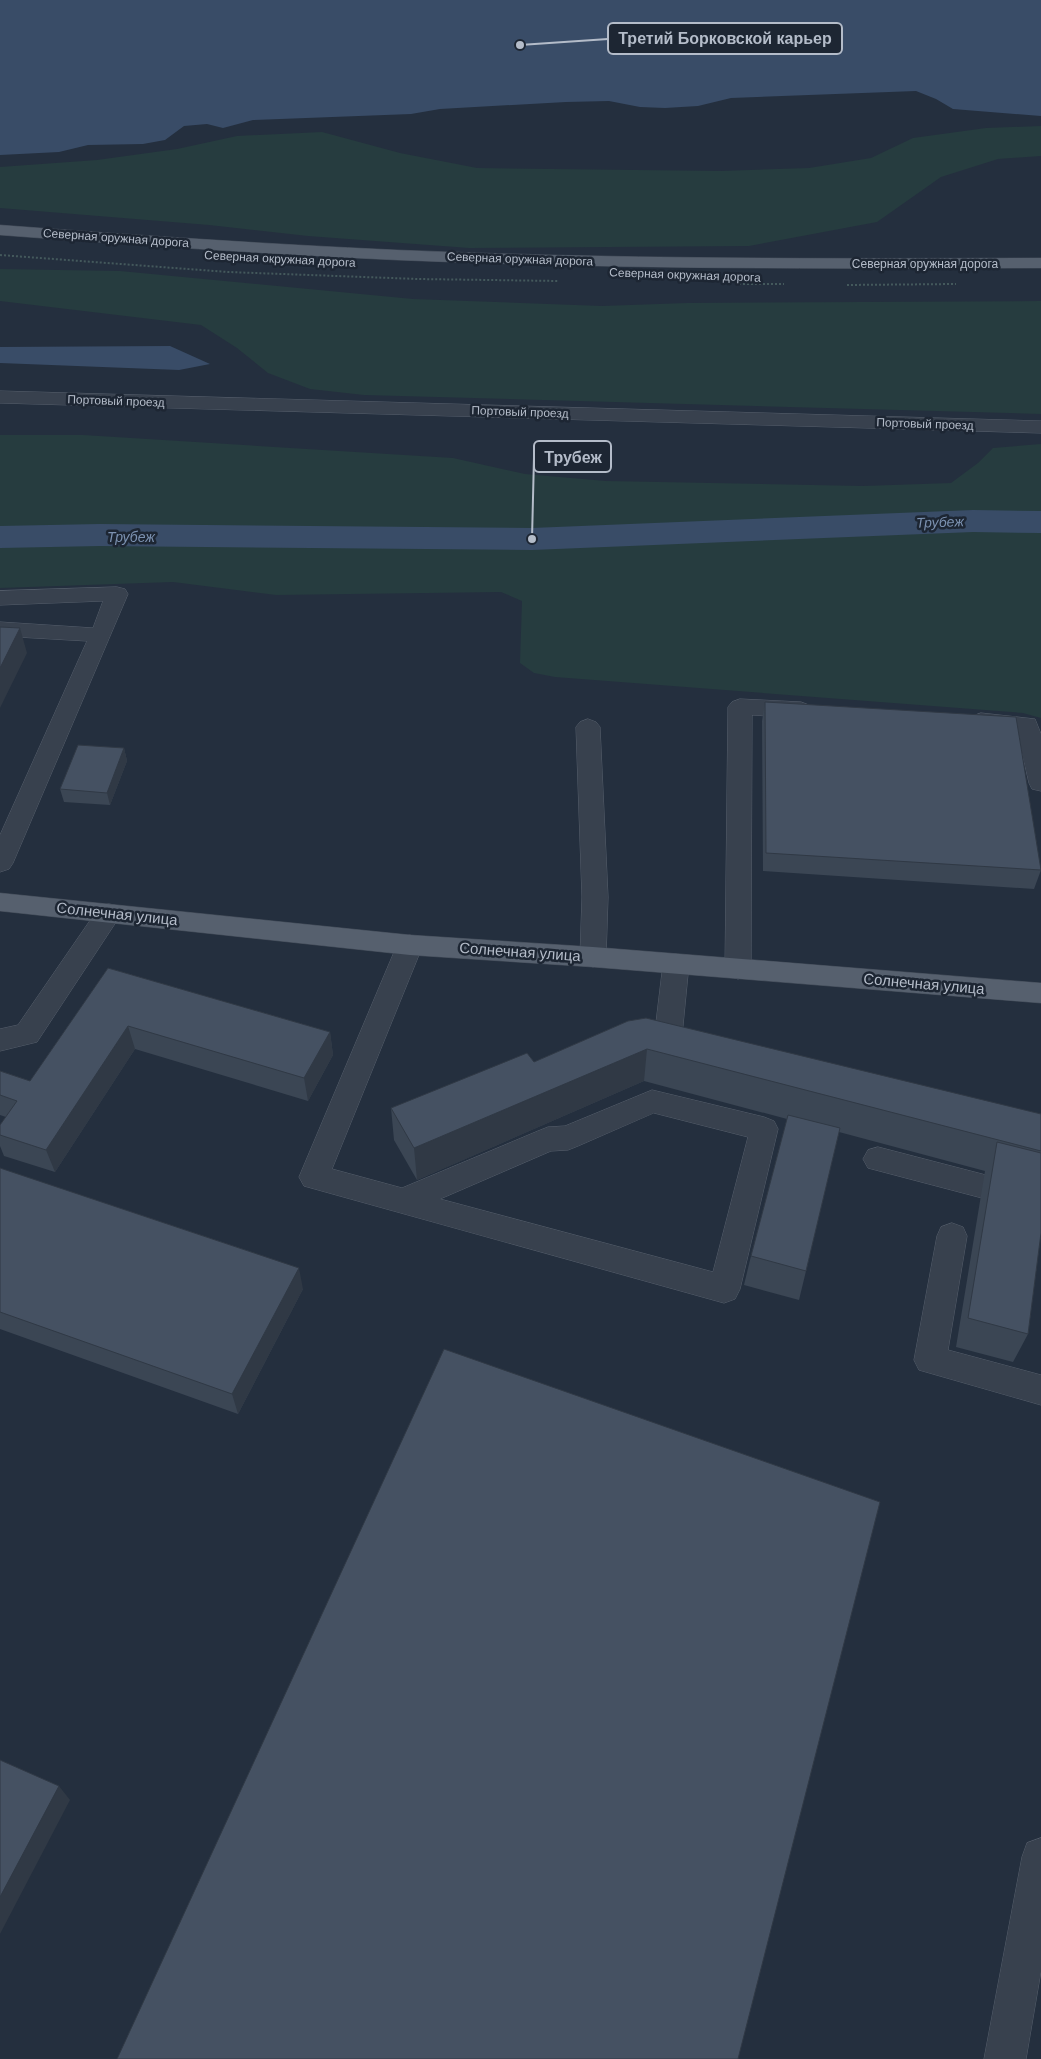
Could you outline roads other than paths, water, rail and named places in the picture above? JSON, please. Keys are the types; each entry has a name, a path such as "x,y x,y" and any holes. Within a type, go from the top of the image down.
{"main road":[{"name":"Северная оружная дорога","path":"0,230 297,250 573,261 900,264 1041,263"},
{"name":"Северная окружная дорога","path":"0,241 272,259 724,277 1041,276"},
{"name":"Солнечная улица","path":"0,902 410,945 593,957 1041,993"}],"street":[{"name":"Портовый проезд","path":"0,397 1041,427"},
{"path":"0,598 117,594 101,635 0,863"},
{"path":"0,628 101,635"},
{"path":"738,969 740,707 819,712"},
{"path":"958,720 1027,724 1041,783"},
{"path":"588,728 595,897 593,957"},
{"path":"0,1040 27,1034 109,913"},
{"path":"404,1202 548,1139 568,1138 655,1092 764,1129 724,1289 404,1202 314,1177 410,945"},
{"path":"676,964 667,1051 696,1052"},
{"path":"878,1159 967,1188"},
{"path":"952,1236 930,1360 1041,1390"},
{"path":"1005,2059 1041,1857"}],"water":[{"path":"0,0 1041,0 1041,116 953,109 936,99 916,91 731,98 698,106 665,108 640,107 609,101 566,102 440,109 411,114 253,120 223,128 207,124 184,126 165,140 143,144 88,145 59,152 0,155"},
{"path":"170,346 210,364 179,370 0,363 0,347"}],"waterway":[{"name":"Трубеж","path":"0,537 100,535 532,539 973,521 1041,522"}],"place":[{"name":"Третий Борковской карьер","path":"520,45"},
{"name":"Трубеж","path":"532,539"}]}
